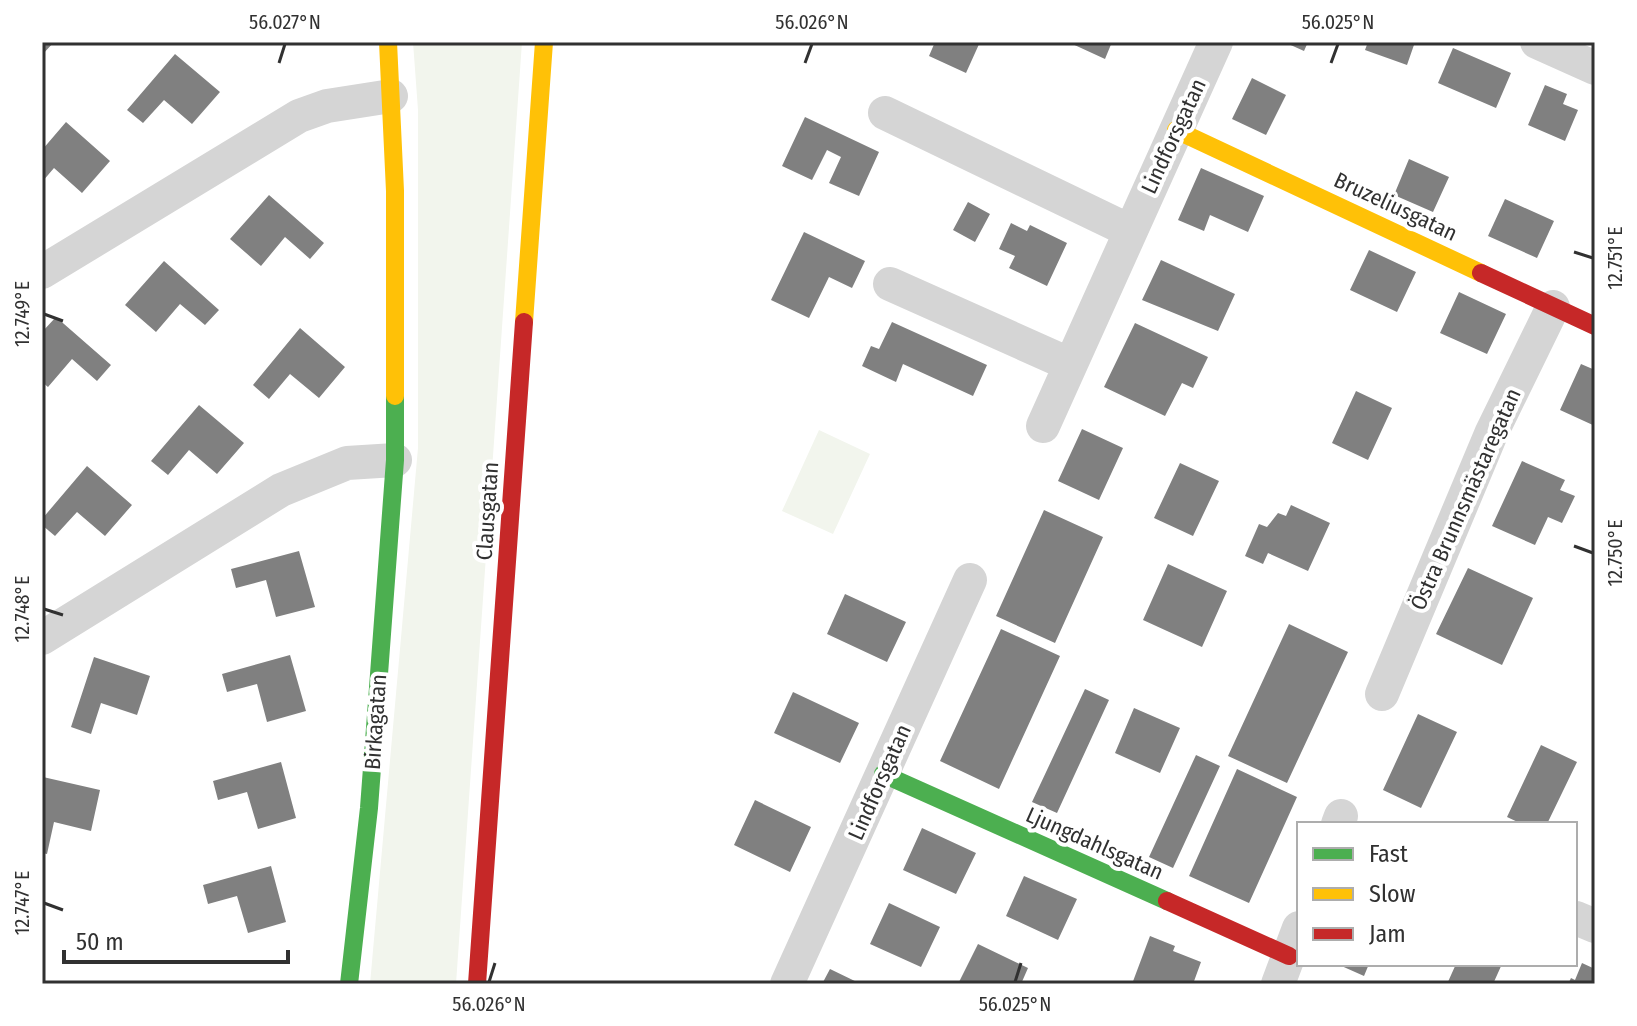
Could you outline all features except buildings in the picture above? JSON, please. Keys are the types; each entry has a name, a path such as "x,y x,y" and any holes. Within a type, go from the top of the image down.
{"street":[{"name":"Birkagatan","path":"349,984 370,792 395,460 388,42"},
{"name":"Clausgatan","path":"477,984 544,42"},
{"name":"Lindforsgatan","path":"1043,426 1216,42"},
{"path":"1537,42 1595,68"},
{"path":"42,272 299,116 327,106 391,96"},
{"path":"885,113 1130,231"},
{"name":"Bruzeliusgatan","path":"1176,130 1595,326"},
{"path":"890,284 1069,364"},
{"name":"Östra Brunnsmästaregatan","path":"1382,694 1491,434 1553,307"},
{"path":"42,638 281,490 347,463 395,460"},
{"name":"Lindforsgatan","path":"787,984 970,580"},
{"name":"Ljungdahlsgatan","path":"883,774 1289,956"}],"shaded area":[{"path":"413,42 522,42 456,984 370,984 418,448 418,110"},
{"path":"819,430 870,454 833,534 782,511"}],"traffic: fast":[{"path":"349,984 369,808 395,460 395,396"},
{"path":"883,774 1167,901"}],"traffic: slow":[{"path":"388,42 395,191 395,396"},
{"path":"524,322 544,42"},
{"path":"1176,130 1481,273"}],"traffic: jam":[{"path":"1481,273 1595,326"},
{"path":"477,984 524,322"},
{"path":"1167,901 1289,956"}]}
